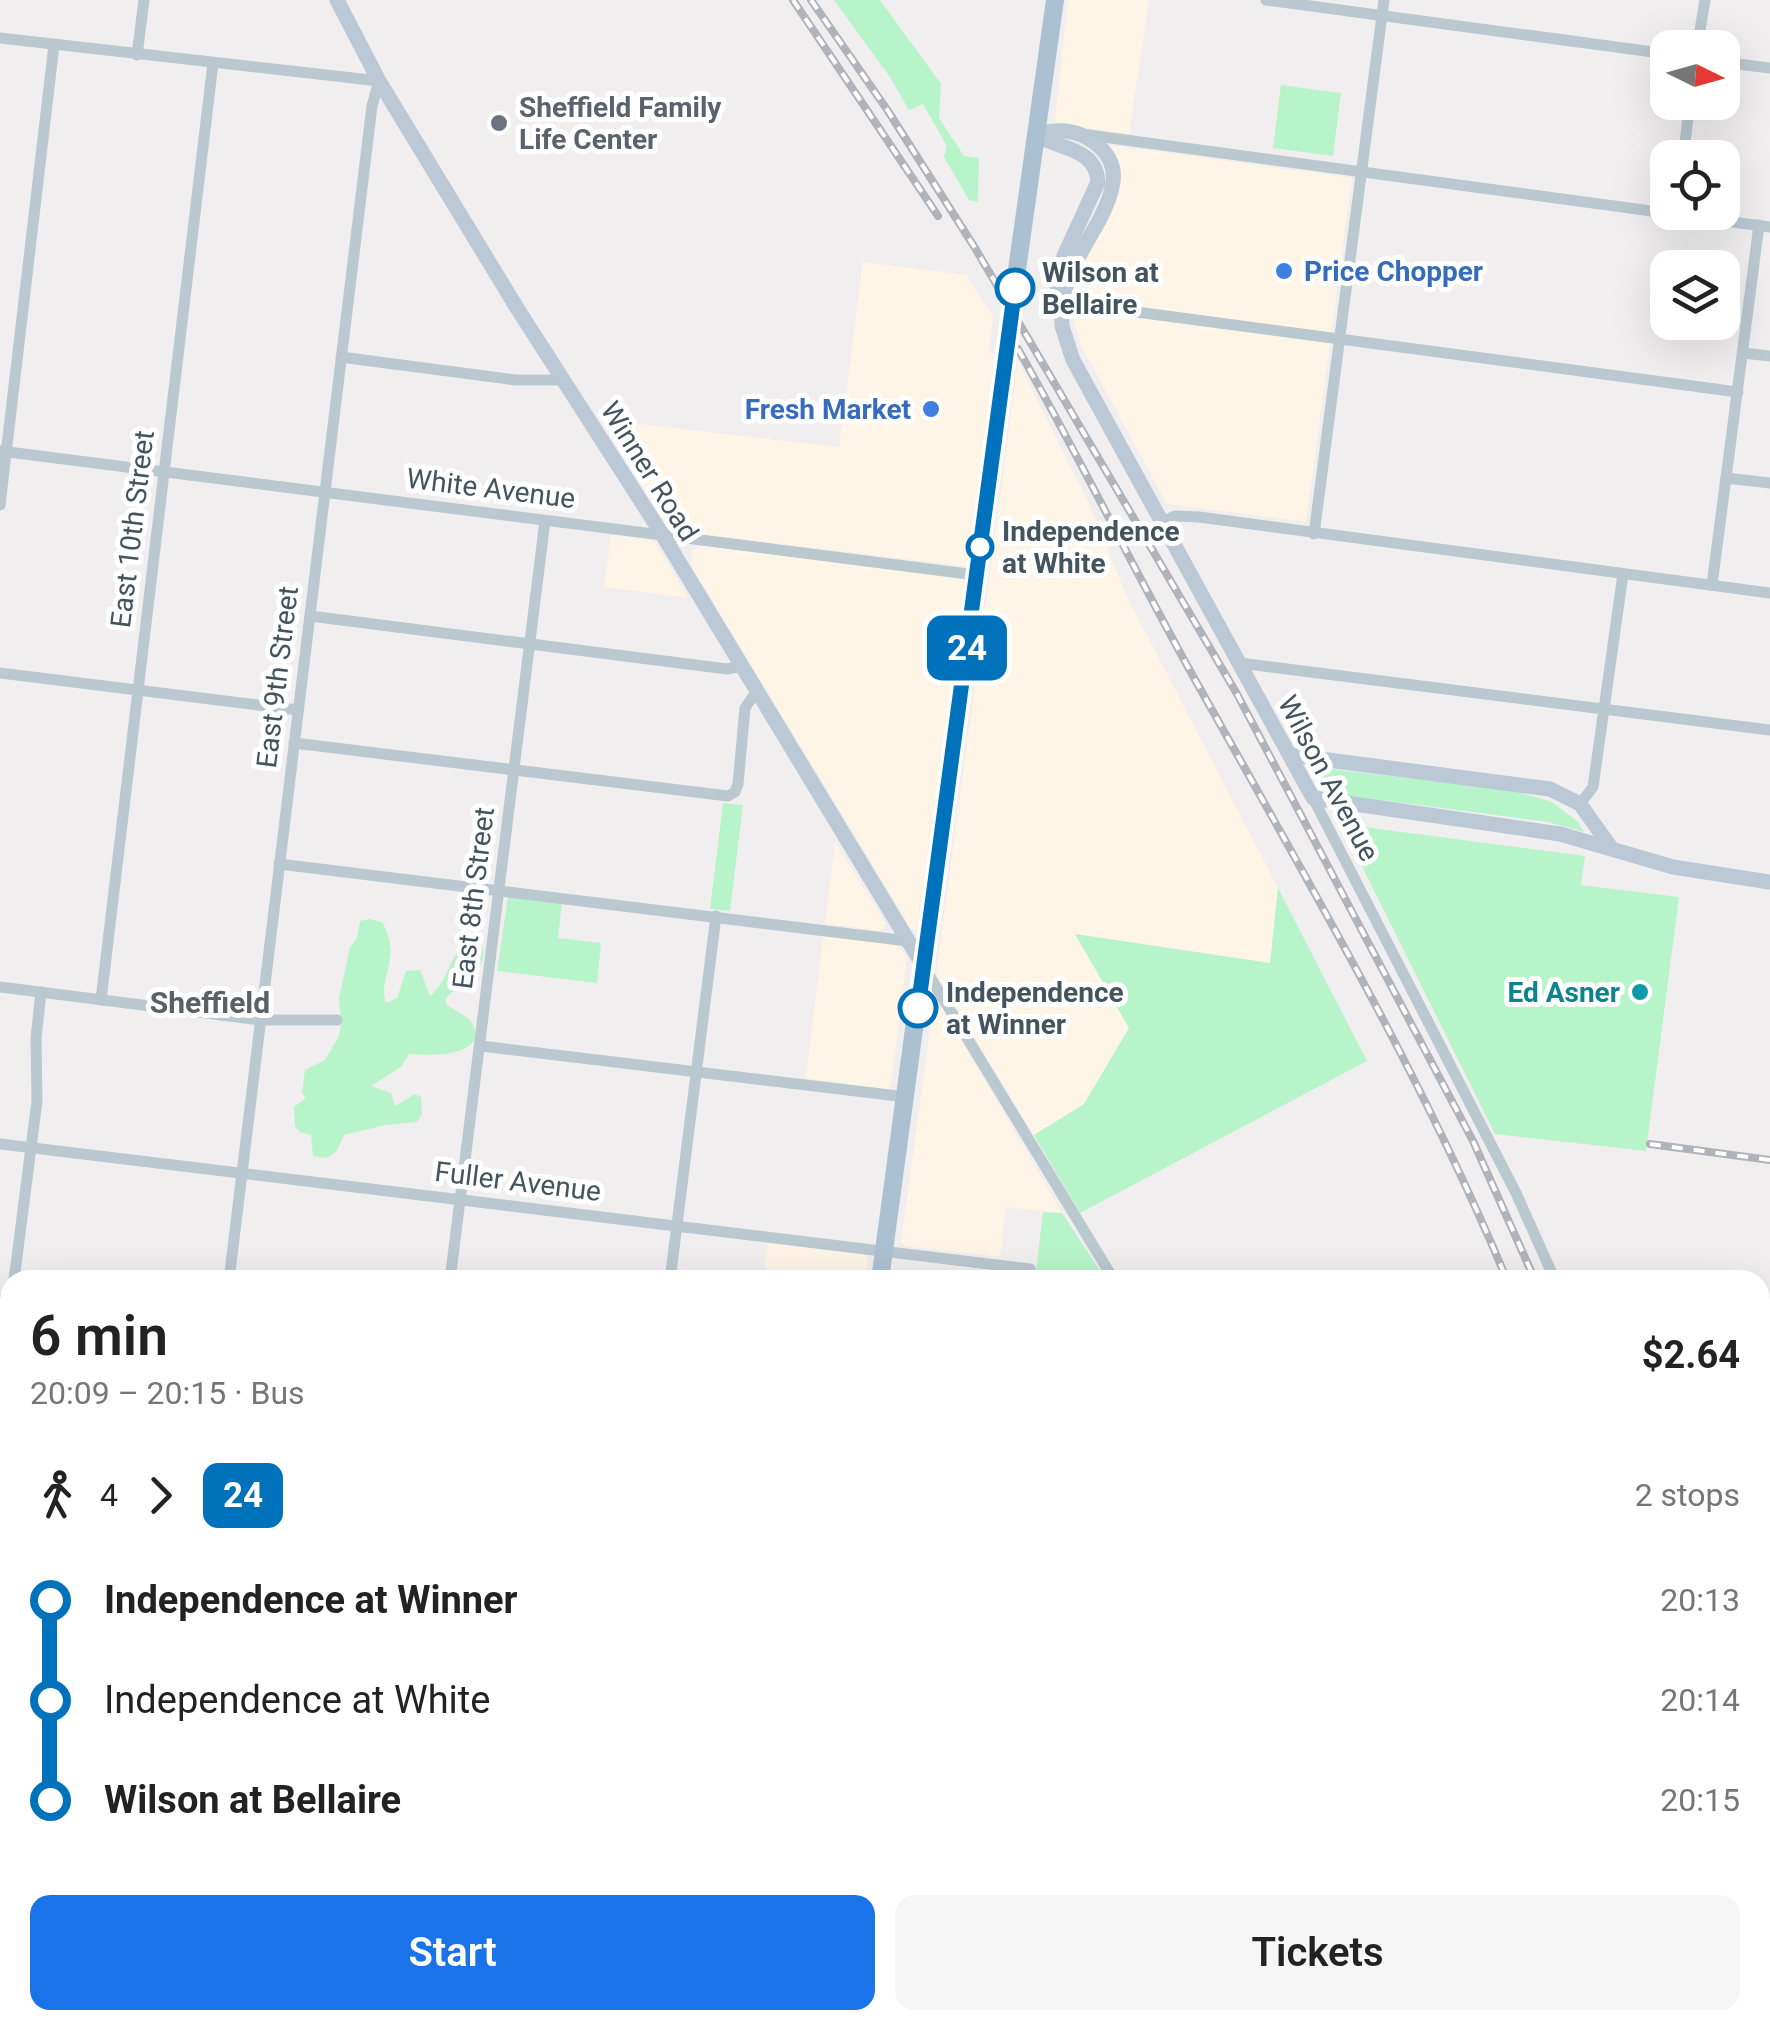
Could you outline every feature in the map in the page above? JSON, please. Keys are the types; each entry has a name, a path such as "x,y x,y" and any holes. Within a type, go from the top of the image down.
{"main road":[{"name":"Winner Road","path":"337,0 379,81 662,534 924,967"},
{"path":"1014,291 1055,0"},
{"path":"1035,134 1064,130 1080,134 1103,150 1112,162 1114,180 1108,199 1072,270 1061,302"},
{"name":"Wilson Avenue","path":"1035,134 1051,144 1082,152 1098,169 1098,182 1056,282 1062,326 1074,360 1313,798"},
{"path":"881,1270 1006,350"},
{"path":"1290,755 1550,789 1580,804 1612,849"},
{"path":"1313,798 1560,834 1673,867 1770,882"}],"street":[{"path":"137,55 144,0"},
{"path":"1266,0 1650,52"},
{"path":"1314,534 1384,0"},
{"path":"1701,30 1705,0"},
{"path":"0,38 379,81"},
{"path":"0,505 3,451 54,45"},
{"name":"East 10th Street","path":"101,1000 213,63"},
{"path":"1740,64 1770,68"},
{"name":"East 9th Street","path":"230,1270 372,106 379,81"},
{"path":"1080,134 1650,210"},
{"path":"1712,585 1765,226 1740,222"},
{"path":"1061,302 1738,392"},
{"path":"1744,353 1770,356"},
{"path":"341,356 516,380 563,380"},
{"name":"White Avenue","path":"3,451 976,575"},
{"path":"1726,478 1770,484"},
{"path":"1162,522 1175,516 1199,517 1770,592"},
{"name":"East 8th Street","path":"451,1270 544,520"},
{"path":"1580,804 1593,787 1623,574"},
{"path":"310,616 727,669 742,666"},
{"path":"1240,663 1770,730"},
{"path":"0,673 298,710"},
{"path":"294,743 728,796 738,784 745,708 756,692"},
{"name":"Wilson Avenue","path":"1313,798 1507,1176 1549,1270"},
{"path":"280,864 908,940"},
{"path":"671,1270 716,916"},
{"path":"924,967 1108,1270"},
{"path":"0,987 260,1020 336,1020"},
{"path":"15,1270 37,1101 36,1038 41,992"},
{"path":"481,1046 906,1097"},
{"name":"Fuller Avenue","path":"0,1144 884,1250 1005,1270"}],"shaded area":[{"path":"1068,0 1149,0 1129,134 1058,124 1055,120"},
{"path":"1108,145 1352,178 1306,522 1167,504 1081,345 1073,319 1073,294 1075,280 1114,201"},
{"path":"863,262 966,275 993,317 989,353 995,354 967,564 668,527 609,432 630,423 839,447"},
{"path":"1018,362 1088,502 1127,597 1278,888 1270,963 1076,934 1129,1028 1084,1104 1034,1135 938,977 937,968"},
{"path":"611,535 656,544 688,598 604,587"},
{"path":"706,546 962,579 965,585 916,931 691,565 693,550"},
{"path":"835,842 885,928 879,931 825,923"},
{"path":"823,935 897,945 907,957 888,1089 806,1078"},
{"path":"936,1005 942,1007 1062,1213 1006,1207 1000,1257 905,1246 901,1242"},
{"path":"768,1243 865,1255 868,1259 866,1270 764,1270"}],"green space":[{"path":"834,0 880,0 941,84 939,118 964,156 979,158 978,202 969,200 944,157 947,146 923,104 909,110"},
{"path":"1281,85 1341,93 1333,156 1273,148"},
{"path":"1331,769 1515,791 1552,802 1577,821 1584,832 1548,822 1335,794 1325,788 1320,777"},
{"path":"723,803 743,805 730,911 710,909"},
{"path":"1341,824 1585,856 1581,885 1679,897 1646,1151 1495,1134"},
{"path":"1278,888 1367,1061 1080,1213 1034,1135 1084,1104 1129,1028 1075,934 1270,963"},
{"path":"508,897 562,902 558,938 601,943 597,983 497,971"},
{"path":"360,921 382,922 388,935 386,1003 397,998 406,971 420,970 430,996 462,946 469,941 484,949 476,974 446,998 446,1004 470,1020 475,1034 473,1042 454,1052 409,1054 401,1067 371,1086 391,1093 395,1106 415,1094 421,1097 422,1114 417,1122 344,1135 336,1152 326,1158 313,1156 311,1135 295,1126 294,1107 306,1098 302,1093 305,1070 325,1060 339,1036 339,998 350,947 357,938"},
{"path":"1043,1212 1062,1213 1099,1270 1036,1270"}],"tunnel":[{"path":"1006,350 1014,291"}],"railway":[{"path":"793,0 938,216"},
{"path":"811,0 888,111 975,248 1237,694 1473,1141 1531,1270"},
{"path":"1018,349 1398,1049 1503,1270"},
{"path":"1650,1144 1770,1160"}],"bus line":[{"name":"24","path":"918,1008 1015,288"}],"place":[{"name":"Sheffield Family Life Center","path":"499,123"},
{"name":"Price Chopper","path":"1284,271"},
{"name":"Wilson at Bellaire","path":"1015,288"},
{"name":"Fresh Market","path":"931,409"},
{"name":"Independence at White","path":"980,547"},
{"name":"Ed Asner","path":"1640,992"},
{"name":"Independence at Winner","path":"918,1008"}],"district":[{"name":"Sheffield","path":"210,1003"}]}
